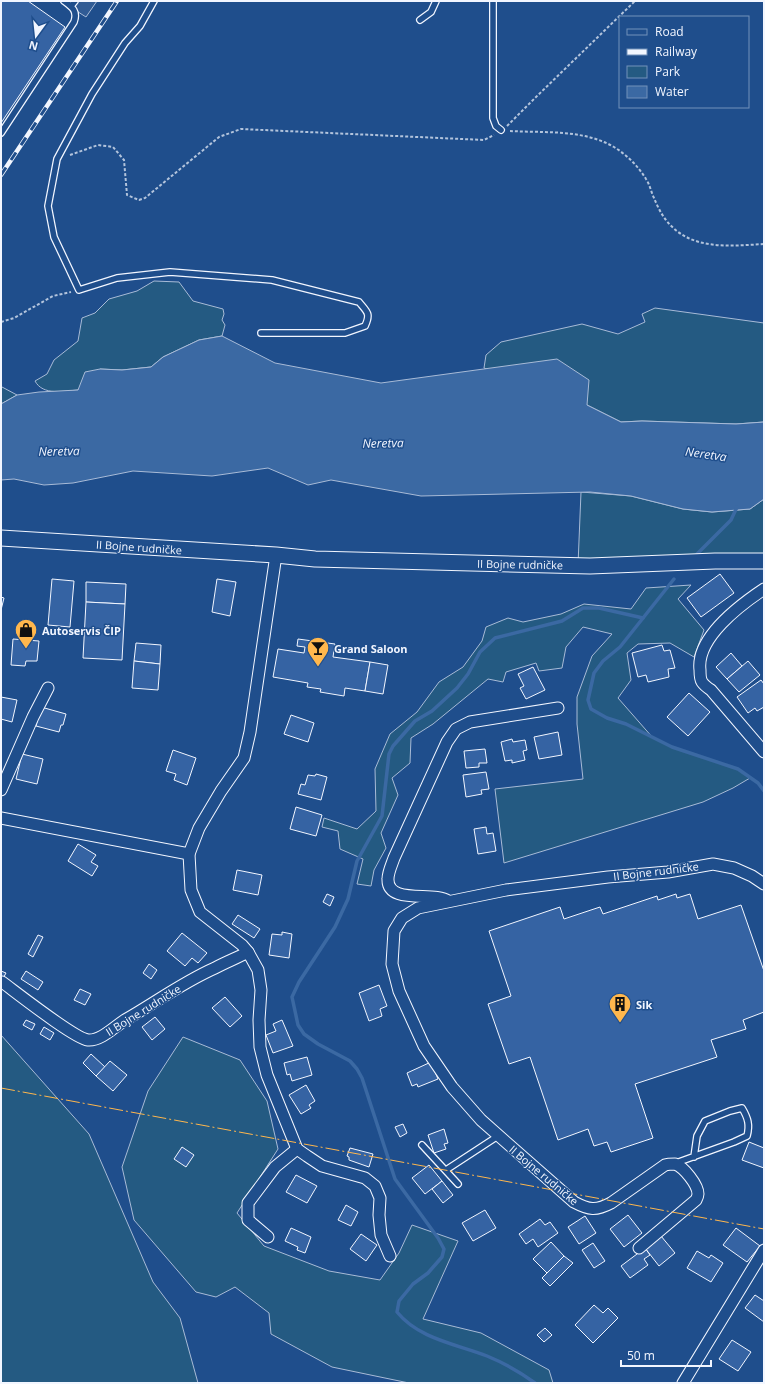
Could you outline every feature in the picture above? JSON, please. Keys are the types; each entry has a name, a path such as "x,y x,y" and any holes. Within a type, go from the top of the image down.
{"street":[{"name":"II Bojne rudničke","path":"1,538 276,555 315,559 590,566 700,561 764,561"},
{"path":"276,555 250,732 244,758 221,791 199,828 189,854 191,890 200,912 242,945 248,952 258,970 261,990 259,1020 260,1047 267,1075 297,1148 306,1156 322,1166 365,1178 375,1186 380,1198 379,1215 382,1235 390,1256"},
{"path":"764,589 746,601 712,634 701,651 699,667 701,681 711,690 764,752"},
{"path":"1,790 33,717 48,688"},
{"name":"II Bojne rudničke","path":"449,902 439,897 405,896 394,891 388,884 388,878 394,858 447,742 456,729 470,722 558,708"},
{"path":"1,818 189,854"},
{"name":"II Bojne rudničke","path":"674,1164 665,1165 656,1170 611,1203 601,1208 591,1209 574,1202 481,1120 452,1088 424,1046 399,991 392,964 394,931 402,918 418,908 506,890 608,877 668,872 712,864 734,868 752,876 764,884"},
{"name":"II Bojne rudničke","path":"2,982 68,1029 86,1040 96,1040 186,983 215,967 234,960 248,952"},
{"path":"268,1237 248,1220 248,1202 275,1167 297,1148"},
{"path":"639,1248 696,1200 698,1194 697,1188 688,1174 682,1168 674,1164"},
{"path":"683,1383 764,1250"}],"lane":[{"path":"1,133 74,22 76,17 73,4 64,1"},
{"path":"154,1 140,26 125,43 92,94 57,159 48,206 54,237 79,290 117,278 170,272 272,280 359,302 368,312 369,318 365,326 345,333 261,333"},
{"path":"420,20 431,12 436,1"},
{"path":"493,1 493,118 496,126 500,130"},
{"path":"674,1164 694,1157 747,1136 749,1121 742,1108 705,1121 697,1136 694,1157"},
{"path":"446,1170 498,1136"},
{"path":"422,1145 458,1184"}],"path":[{"path":"620,16 635,1"},
{"path":"57,159 98,145 113,147 124,160 127,195 139,200 145,198 219,137 241,129 484,140 510,124 619,17"},
{"path":"500,130 573,134 599,140 632,160 647,180 665,220 680,234 699,243 722,246 764,244"},
{"path":"1,322 14,318 53,296 79,290"}],"green space":[{"path":"154,281 179,282 193,301 223,309 224,314 222,320 225,325 222,336 199,340 163,357 151,367 122,370 100,369 78,390 54,392 43,389 39,386 35,381 47,374 54,360 78,341 82,318 95,313 109,299 137,291"},
{"path":"655,308 764,323 764,422 736,424 642,421 621,422 587,405 484,368 486,355 501,342 582,324 618,334 645,322 642,314"},
{"path":"2,387 17,395 1,404"},
{"path":"581,492 631,496 683,509 712,512 750,509 764,499 764,561 578,565"},
{"path":"691,585 678,599 704,630 694,657 670,643 638,644 627,653 631,680 618,698 653,738 672,747 738,769 750,778 703,802 504,863 495,789 583,779 577,724 577,697 592,656 612,634 583,627 566,647 562,668 539,671 536,663 506,672 503,682 488,679 433,724 411,738 410,763 392,778 398,795 381,833 386,848 374,870 371,886 357,884 363,859 340,849 338,831 322,827 324,818 357,829 376,811 375,769 390,734 417,712 439,682 463,667 482,641 486,627 508,618 523,622 561,614 584,604 631,609 646,588"},
{"path":"1,1035 89,1134 153,1282 180,1318 198,1383 1,1383"},
{"path":"183,1037 240,1060 267,1101 278,1149 237,1213 264,1246 329,1271 380,1280 399,1253 412,1225 458,1241 423,1319 481,1333 549,1370 553,1383 409,1383 332,1367 271,1334 269,1313 235,1287 216,1297 196,1292 134,1220 122,1167 148,1091"}],"shaded area":[{"path":"64,1 97,1 86,17"}],"water":[{"name":"Neretva","path":"222,336 275,363 381,383 557,359 589,380 587,405 621,422 642,421 736,424 764,422 764,499 750,509 712,512 683,509 631,496 590,492 421,496 331,480 308,485 268,468 212,476 133,471 73,483 44,485 14,479 1,480 1,404 17,395 78,390 85,372 100,369 122,370 151,367 163,357 199,340"}],"building":[{"path":"1,1 28,1 65,27 1,123"},
{"path":"720,574 734,593 701,617 687,598"},
{"path":"52,579 74,581 70,627 48,625"},
{"path":"217,579 236,582 230,616 212,612"},
{"path":"86,582 126,584 125,604 86,602"},
{"path":"1,597 4,598 1,610"},
{"path":"86,602 125,604 122,660 83,658"},
{"path":"13,639 39,641 37,661 26,661 25,666 11,665"},
{"path":"298,639 335,644 333,657 370,662 365,691 345,688 344,696 320,692 321,689 307,687 308,683 273,677 278,649 304,653 305,647 297,646"},
{"path":"136,643 161,645 160,664 134,661"},
{"path":"662,645 664,651 670,650 675,668 668,669 669,677 648,682 646,675 638,677 632,653"},
{"path":"731,653 742,666 727,679 716,667"},
{"path":"134,661 160,664 158,690 132,688"},
{"path":"748,661 760,675 739,692 727,679"},
{"path":"370,662 388,665 383,694 365,691"},
{"path":"533,667 545,690 526,699 520,688 524,686 518,674"},
{"path":"761,680 764,684 764,707 757,711 755,708 748,713 737,697"},
{"path":"689,693 710,712 688,736 667,717"},
{"path":"1,697 17,700 12,722 1,719"},
{"path":"41,707 66,714 59,732 36,726"},
{"path":"291,715 314,723 308,742 284,734"},
{"path":"558,732 562,755 539,759 534,737"},
{"path":"512,739 513,742 525,740 527,750 523,751 525,760 512,763 512,760 505,761 501,742"},
{"path":"485,749 487,763 479,763 479,767 466,768 464,751"},
{"path":"173,750 196,758 187,785 174,780 176,774 166,771"},
{"path":"22,754 43,759 37,784 16,779"},
{"path":"486,772 489,789 481,790 482,794 466,797 463,775"},
{"path":"316,774 327,777 321,800 298,794 301,784 305,785 308,775 315,776"},
{"path":"296,807 322,815 316,836 290,829"},
{"path":"486,827 487,834 493,833 496,851 478,854 474,829"},
{"path":"78,844 96,855 91,862 98,866 92,876 68,861"},
{"path":"237,870 262,875 258,895 233,890"},
{"path":"327,894 334,897 330,906 323,902"},
{"name":"Sik","path":"676,894 677,898 690,894 698,919 741,905 764,971 764,1012 743,1020 746,1029 711,1040 717,1057 635,1084 653,1138 611,1152 607,1142 594,1146 588,1129 558,1140 530,1057 509,1064 488,1004 511,996 489,931 560,907 564,919 600,907 603,914 657,896 658,900"},
{"path":"238,915 260,929 254,938 232,924"},
{"path":"282,932 292,934 289,958 269,955 272,934 282,935"},
{"path":"182,933 207,953 198,963 192,958 185,966 167,951"},
{"path":"38,935 43,937 33,957 28,954"},
{"path":"149,964 157,970 151,979 143,973"},
{"path":"1,971 6,973 1,982"},
{"path":"26,971 43,982 38,990 21,979"},
{"path":"379,985 387,1006 380,1009 382,1016 369,1021 359,993"},
{"path":"80,989 91,994 85,1005 74,1000"},
{"path":"225,997 242,1016 230,1027 212,1008"},
{"path":"155,1017 165,1029 152,1040 142,1027"},
{"path":"26,1020 35,1024 32,1030 23,1025"},
{"path":"282,1020 293,1046 273,1053 266,1035 276,1031 273,1024"},
{"path":"44,1027 54,1033 50,1040 40,1034"},
{"path":"91,1054 105,1067 96,1076 83,1063"},
{"path":"307,1057 312,1075 292,1081 290,1074 287,1075 284,1063"},
{"path":"110,1061 127,1075 113,1091 96,1076"},
{"path":"431,1062 438,1079 418,1087 417,1084 412,1086 407,1073"},
{"path":"306,1085 315,1101 309,1105 311,1108 301,1114 289,1095"},
{"path":"403,1124 407,1133 400,1137 395,1127"},
{"path":"444,1129 448,1143 444,1144 446,1149 434,1153 428,1135"},
{"path":"749,1142 764,1148 764,1168 742,1160"},
{"path":"182,1147 194,1155 186,1167 174,1159"},
{"path":"350,1148 373,1154 369,1167 349,1160 349,1157 347,1156"},
{"path":"429,1165 442,1181 425,1194 412,1178"},
{"path":"296,1175 317,1186 307,1203 286,1192"},
{"path":"442,1181 453,1195 443,1203 432,1189"},
{"path":"346,1205 358,1212 351,1226 338,1220"},
{"path":"485,1210 496,1228 473,1241 462,1223"},
{"path":"628,1215 642,1233 624,1247 610,1229"},
{"path":"585,1216 596,1233 579,1244 568,1227"},
{"path":"540,1219 545,1225 550,1222 558,1233 538,1247 533,1239 526,1244 519,1234"},
{"path":"291,1228 311,1237 305,1253 297,1250 298,1247 285,1241"},
{"path":"736,1228 760,1246 747,1262 723,1245"},
{"path":"361,1234 377,1245 366,1261 350,1249"},
{"path":"661,1236 675,1253 659,1266 645,1248"},
{"path":"551,1242 564,1256 547,1273 533,1259"},
{"path":"593,1243 605,1261 594,1268 582,1250"},
{"path":"645,1248 650,1255 644,1259 648,1265 630,1278 621,1266"},
{"path":"697,1251 709,1258 711,1255 723,1263 711,1282 687,1268"},
{"path":"564,1256 573,1263 550,1286 542,1278"},
{"path":"755,1295 764,1301 764,1322 745,1308"},
{"path":"594,1305 603,1313 608,1308 618,1318 593,1343 575,1325"},
{"path":"545,1328 552,1335 544,1342 537,1335"},
{"path":"732,1340 751,1352 738,1371 719,1359"}],"waterway":[{"path":"697,554 731,520 737,507"},
{"path":"674,579 620,647 603,661 594,673 588,700 591,709 607,718 626,724 672,747 738,769 758,783 764,791"},
{"path":"535,1383 518,1371 493,1359 427,1335 416,1329 397,1312 399,1301 413,1284 428,1273 442,1257 444,1249 438,1238 395,1179 362,1078 357,1069 350,1061 318,1044 304,1034 298,1025 292,997 299,982 335,927 348,899 357,861 382,816 389,754 393,746 415,721 432,711 457,688 468,674 480,652 495,638 562,621 583,608 599,608 643,618"}],"railway":[{"path":"1,175 117,1"}],"power":[{"path":"1,1088 764,1229"}],"place":[{"name":"Autoservis ČIP","path":"26,650"},
{"name":"Grand Saloon","path":"318,668"},
{"name":"Sik","path":"620,1024"}]}
